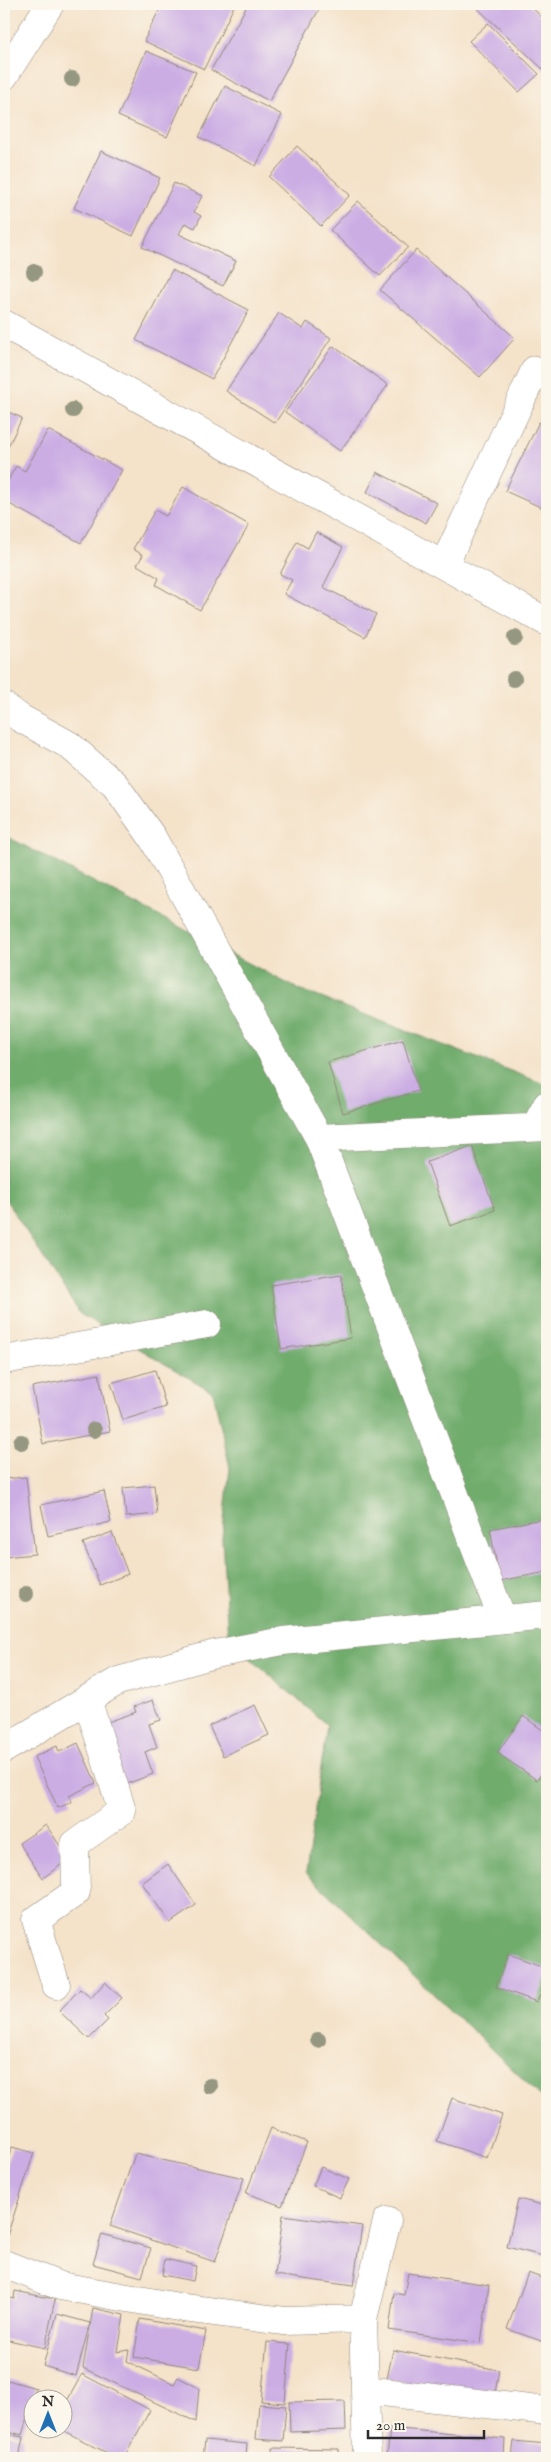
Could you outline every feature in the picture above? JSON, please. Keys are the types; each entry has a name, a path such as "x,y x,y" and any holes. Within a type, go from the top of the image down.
{"street":[{"path":"4,76 50,4"},
{"path":"4,324 547,622"},
{"path":"444,565 535,370 547,377"},
{"path":"4,706 20,718 69,746 115,786 152,837 319,1138 502,1618"},
{"path":"319,1138 543,1120"},
{"path":"4,1360 207,1324"},
{"path":"4,1749 118,1682 215,1654 283,1641 547,1615"},
{"path":"56,1985 36,1920 76,1892 75,1844 122,1811 87,1699"},
{"path":"367,2458 363,2318 388,2221"},
{"path":"4,2264 60,2286 184,2308 284,2321 363,2318"},
{"path":"365,2390 547,2410"}],"green space":[{"path":"4,835 298,989 547,1085 547,2102 306,1873 327,1725 228,1639 222,1538 230,1468 213,1392 80,1314 4,1197"}],"building":[{"path":"162,4 235,4 204,69 144,41"},
{"path":"248,4 322,4 269,101 211,70"},
{"path":"477,4 528,4 547,22 547,65 543,69 475,6"},
{"path":"488,23 539,74 519,92 469,41"},
{"path":"146,51 196,72 167,137 118,116"},
{"path":"225,86 282,115 256,166 199,137"},
{"path":"297,146 350,195 321,226 269,177"},
{"path":"101,151 160,178 133,236 74,208"},
{"path":"174,183 202,196 194,212 201,216 195,228 185,223 179,234 236,261 223,286 142,247"},
{"path":"358,201 408,247 380,276 330,230"},
{"path":"416,250 515,338 480,377 380,290"},
{"path":"172,270 249,310 212,379 136,340"},
{"path":"279,313 303,329 307,322 331,338 275,423 226,391"},
{"path":"333,346 388,385 340,451 285,412"},
{"path":"4,410 22,418 4,455"},
{"path":"539,422 547,426 547,510 505,491"},
{"path":"48,430 122,470 81,543 4,501 4,488 16,466 25,471"},
{"path":"377,472 437,503 426,523 367,492"},
{"path":"183,487 249,525 200,610 156,585 159,578 137,565 143,555 133,549 155,510 166,516"},
{"path":"316,532 343,547 323,587 376,614 365,637 284,594 292,580 280,574 297,542 308,548"},
{"path":"403,1040 418,1091 343,1113 328,1062"},
{"path":"472,1146 495,1210 450,1226 427,1162"},
{"path":"341,1274 351,1338 281,1349 271,1285"},
{"path":"155,1370 166,1407 123,1420 111,1383"},
{"path":"99,1374 110,1431 43,1444 32,1387"},
{"path":"26,1477 35,1554 4,1557 4,1479"},
{"path":"154,1485 157,1514 126,1517 123,1488"},
{"path":"104,1491 111,1522 48,1536 41,1505"},
{"path":"547,1518 547,1572 500,1581 490,1529"},
{"path":"112,1532 128,1574 100,1585 83,1543"},
{"path":"153,1700 161,1720 149,1724 157,1747 145,1752 153,1774 124,1785 102,1724 136,1712 134,1707"},
{"path":"255,1705 269,1735 223,1756 209,1726"},
{"path":"523,1716 547,1733 547,1766 537,1780 497,1753"},
{"path":"78,1743 96,1783 69,1796 72,1802 58,1808 34,1757 57,1746 59,1752"},
{"path":"46,1825 69,1859 43,1878 19,1843"},
{"path":"168,1864 196,1905 170,1923 142,1883"},
{"path":"508,1954 547,1968 547,1975 537,2002 496,1987"},
{"path":"105,1982 122,1998 104,2016 108,2020 89,2039 59,2011 80,1989 91,1998"},
{"path":"452,2098 502,2115 487,2158 437,2141"},
{"path":"271,2128 307,2142 282,2206 246,2193"},
{"path":"12,2147 34,2153 4,2245 4,2170"},
{"path":"135,2154 244,2178 215,2262 110,2226"},
{"path":"321,2167 349,2179 340,2198 313,2186"},
{"path":"518,2199 547,2206 547,2257 507,2247"},
{"path":"283,2215 362,2226 353,2286 275,2275"},
{"path":"102,2234 151,2248 142,2277 93,2264"},
{"path":"165,2259 196,2266 193,2281 162,2275"},
{"path":"408,2273 489,2285 481,2343 389,2330 394,2293 404,2295"},
{"path":"528,2273 547,2280 547,2343 507,2329"},
{"path":"15,2291 55,2299 45,2348 4,2339 4,2297 14,2299"},
{"path":"93,2308 124,2315 118,2352 129,2350 127,2361 174,2384 178,2377 199,2388 196,2422 83,2368"},
{"path":"57,2314 90,2323 76,2376 43,2366"},
{"path":"140,2319 206,2331 199,2368 134,2357"},
{"path":"267,2342 290,2344 285,2403 261,2401"},
{"path":"393,2350 499,2370 494,2399 387,2379"},
{"path":"82,2374 150,2410 124,2458 117,2458 72,2435 72,2392"},
{"path":"4,2379 36,2388 35,2390 22,2390 22,2435 4,2430"},
{"path":"345,2401 346,2430 290,2432 289,2402"},
{"path":"259,2404 286,2406 283,2441 256,2439"},
{"path":"390,2428 505,2439 504,2458 387,2457"},
{"path":"4,2434 22,2437 19,2458 4,2458"},
{"path":"205,2440 247,2444 246,2458 203,2458"},
{"path":"514,2441 547,2444 547,2458 512,2458"},
{"path":"273,2448 339,2449 339,2458 273,2458"}]}
